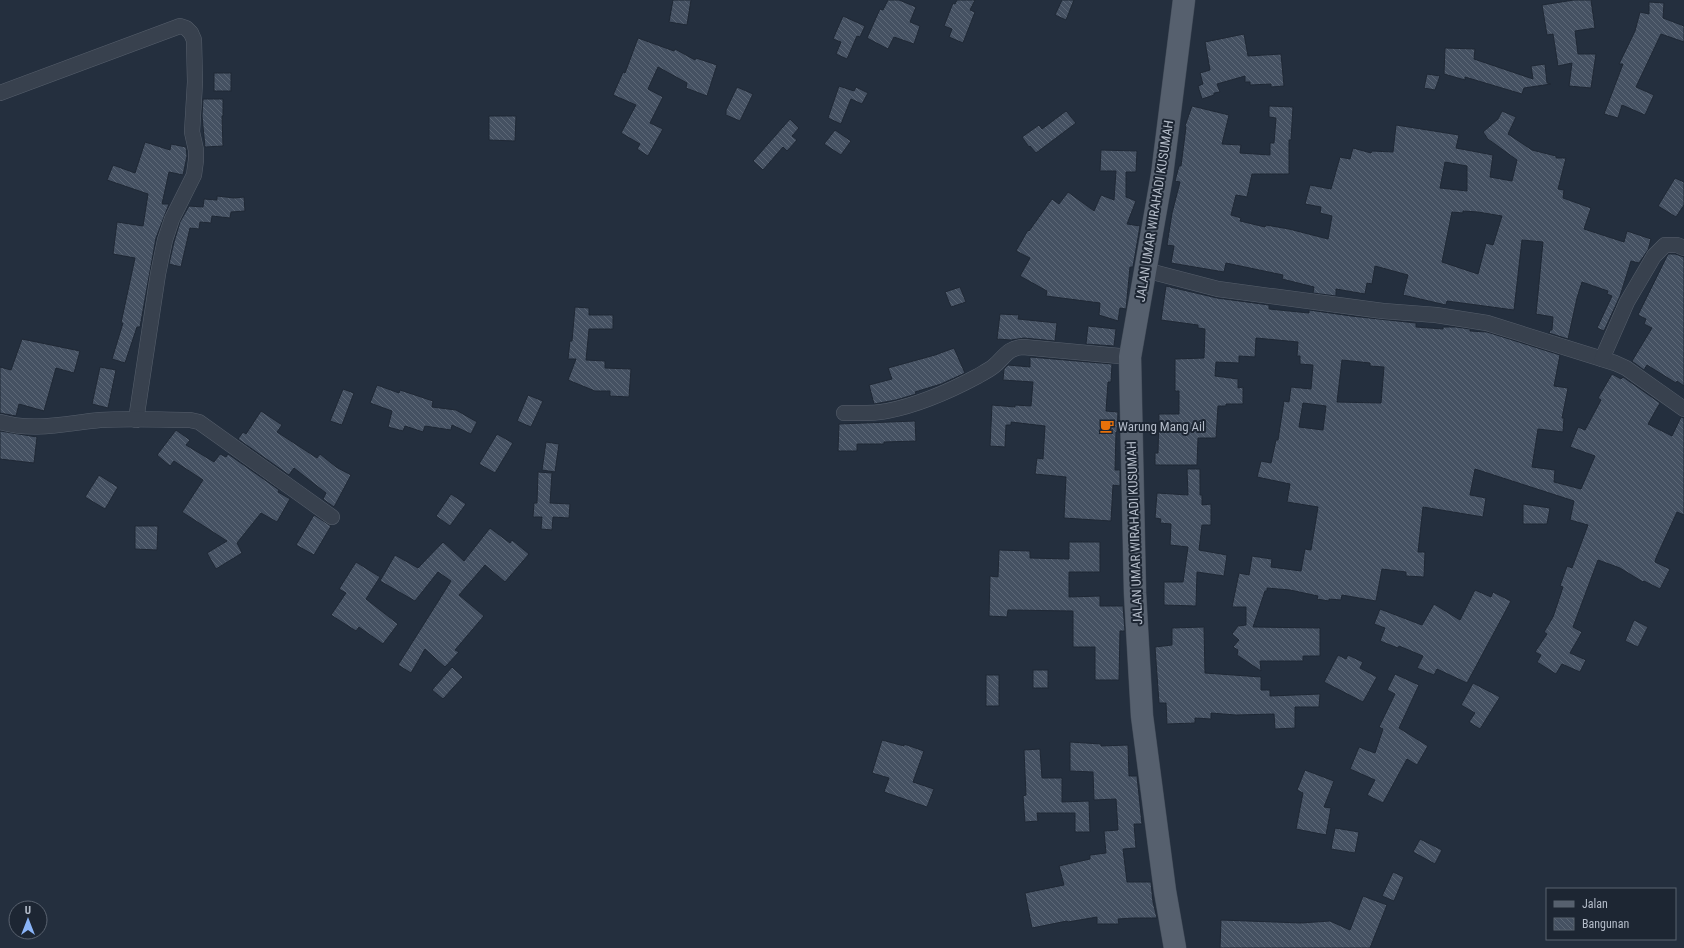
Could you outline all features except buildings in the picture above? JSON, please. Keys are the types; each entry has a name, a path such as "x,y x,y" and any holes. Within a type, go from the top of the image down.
{"main road":[{"name":"JALAN UMAR WIRAHADI KUSUMAH","path":"1175,948 1165,891 1142,716 1135,593 1130,357 1144,270 1162,175 1184,0"}],"street":[{"path":"0,93 180,26 186,28 191,33 194,40 196,82 192,132 196,150 194,175 172,219 165,240 158,274 136,420"},
{"path":"1602,359 1627,302 1654,256 1665,245 1677,245 1684,248"},
{"path":"1144,270 1218,289 1383,311 1436,315 1487,323 1615,363 1626,368 1684,410"},
{"path":"844,414 885,412 903,408 926,400 980,375 994,366 1015,347 1130,357"},
{"path":"0,422 14,426 31,427 102,420 190,420 199,422 332,516"}],"place":[{"name":"Warung Mang Ail","path":"1107,426"}]}
